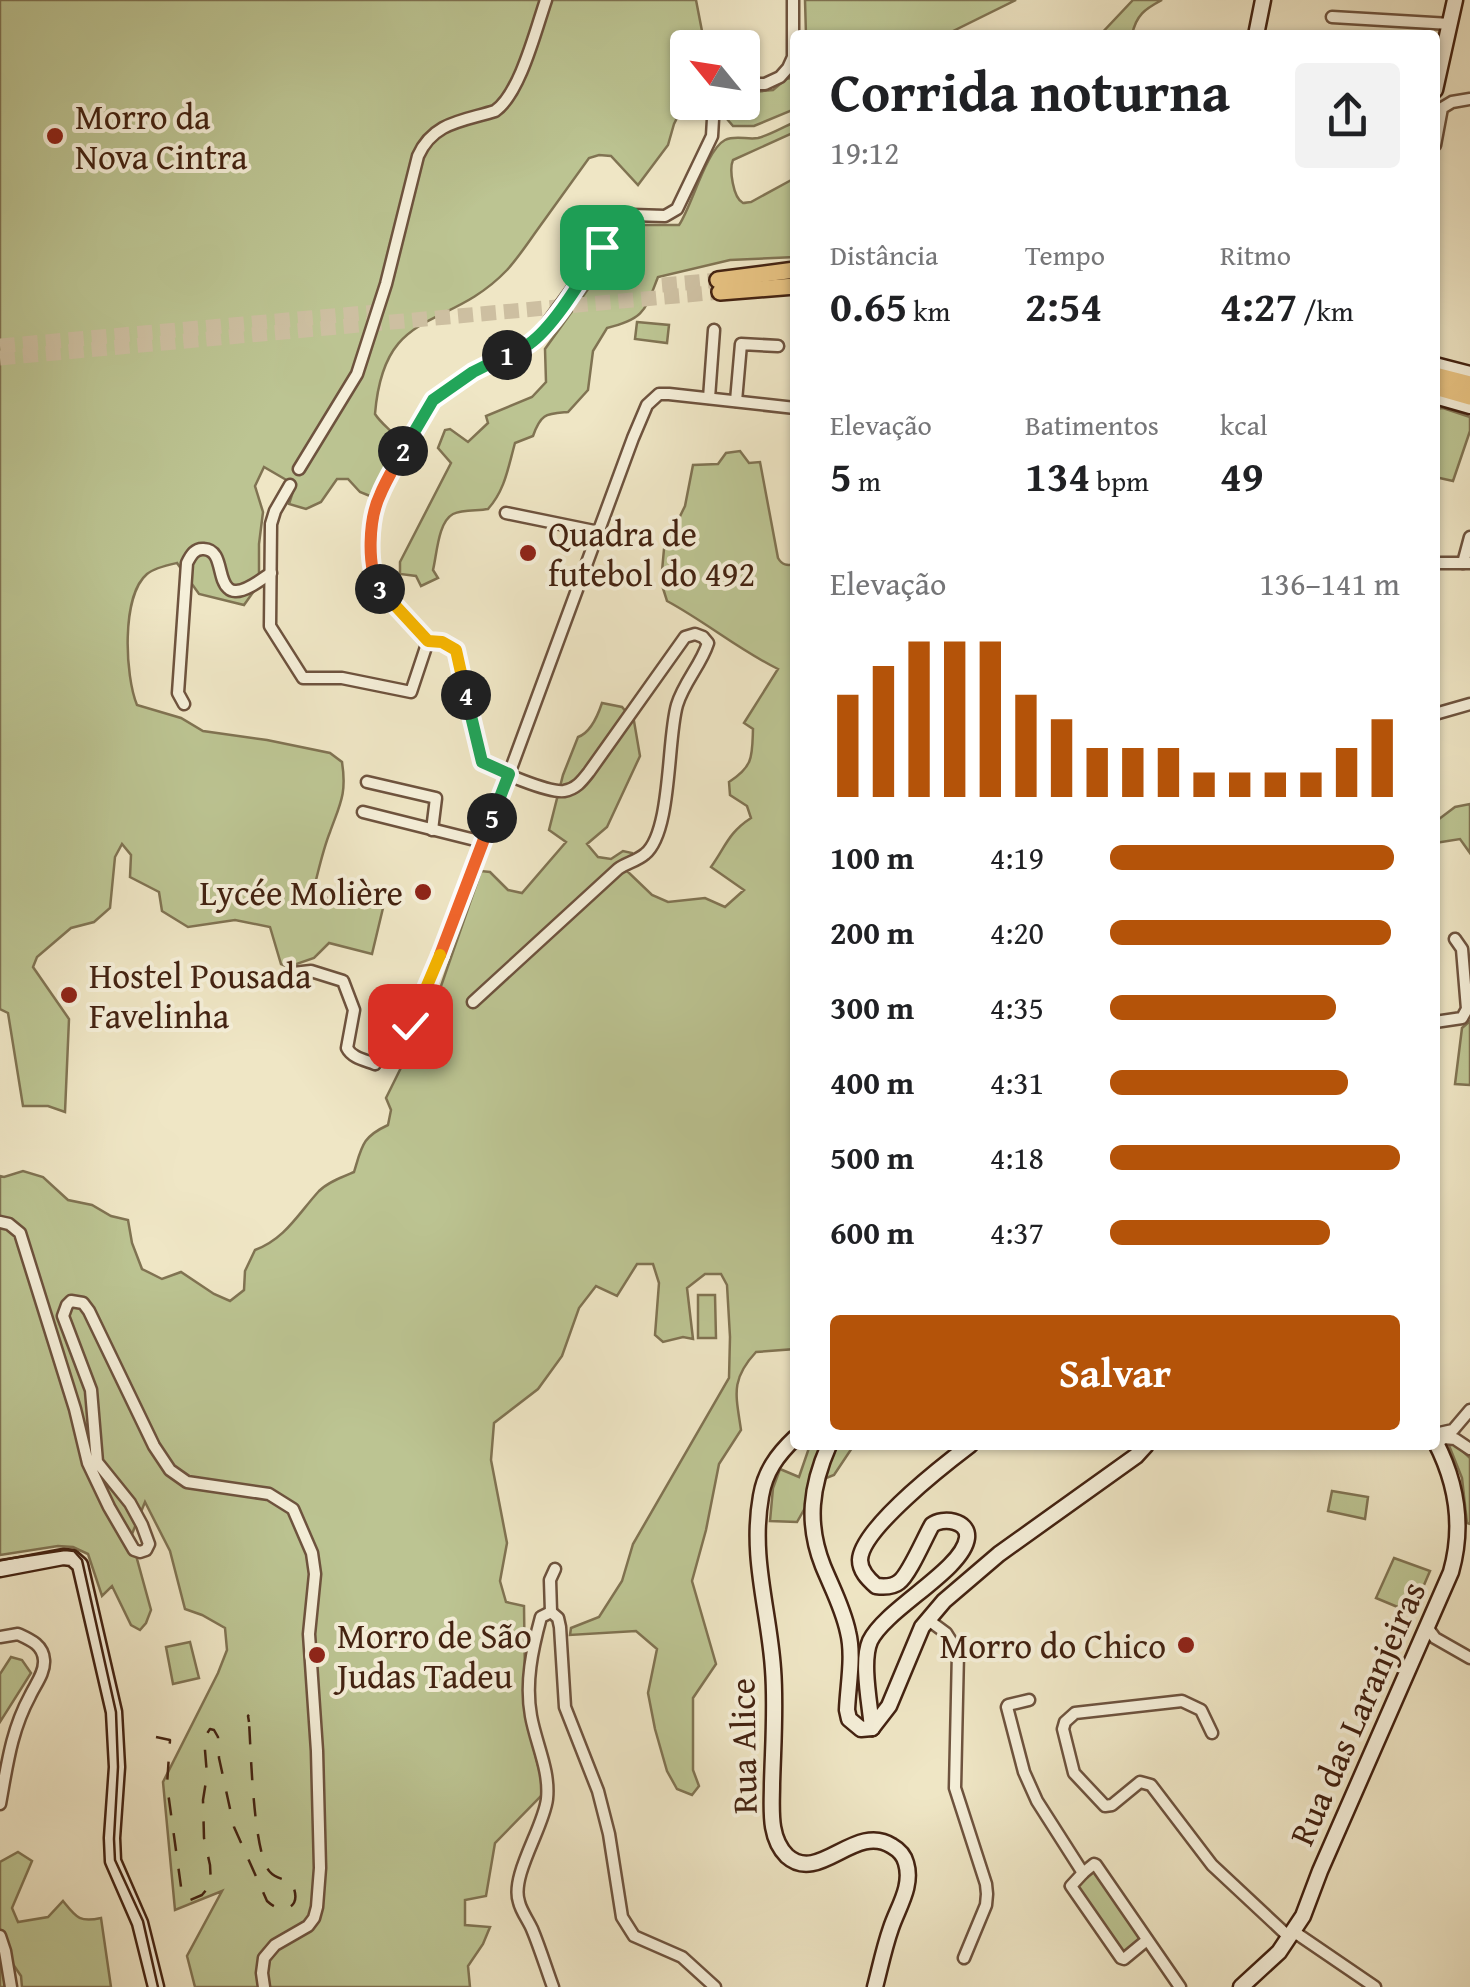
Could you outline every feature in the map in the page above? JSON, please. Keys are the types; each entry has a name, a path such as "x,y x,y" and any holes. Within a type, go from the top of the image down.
{"main road":[{"path":"790,271 719,286 790,286"},
{"path":"1440,377 1470,384"},
{"path":"1440,395 1470,397"}],"street":[{"path":"300,469 356,374 386,284 424,142 435,130 503,106 527,57 546,0"},
{"path":"793,0 793,30"},
{"path":"1257,30 1263,0"},
{"path":"1440,68 1455,0"},
{"path":"1332,16 1450,24"},
{"path":"760,84 780,78 790,62"},
{"path":"1443,108 1470,99"},
{"path":"473,1002 624,864 643,856 652,845 661,820 676,708 708,643 695,634 685,637 580,784 566,790 546,789 509,774 482,762 456,650 442,642 428,641 378,586 372,570 371,539 378,499 433,400 473,372 538,336 618,226 632,215 665,216 673,212 712,136 713,120"},
{"path":"709,398 714,330"},
{"path":"736,401 741,344 778,346"},
{"path":"1440,366 1470,374"},
{"path":"293,972 311,970 343,982 354,1010 347,1048 355,1056 375,1064 400,1030 413,1023 647,405 659,394 790,407"},
{"path":"1440,396 1470,406"},
{"path":"290,485 271,524 270,626 303,678 342,678 411,692 428,641"},
{"path":"506,513 599,532"},
{"path":"1440,563 1467,563 1470,537"},
{"path":"184,704 178,693 187,563 191,554 207,549 214,553 227,588 232,591 240,591 271,574"},
{"path":"1440,713 1470,704"},
{"path":"367,782 436,798 432,830"},
{"path":"363,812 483,842"},
{"path":"1440,1021 1462,1018 1467,1009 1462,948 1455,939"},
{"path":"0,1222 20,1233 88,1463 134,1550 146,1550 149,1544 130,1503 97,1462 91,1390 63,1316 71,1301 83,1303 89,1311 154,1446 170,1470 187,1482 269,1494 293,1508 308,1542 315,1574 309,1634 317,1751 317,1908 308,1926 264,1958 264,1987"},
{"path":"1440,1439 1454,1434 1470,1410"},
{"path":"1454,1434 1470,1449"},
{"name":"Rua Alice","path":"790,1444 772,1464 765,1480 757,1523 756,1558 773,1669 772,1820 780,1846 798,1862 818,1862 868,1839 884,1840 904,1858 908,1882 874,1987"},
{"path":"827,1450 813,1497 815,1532 822,1564 849,1633 847,1710 861,1729 872,1728 882,1716 927,1620 986,1564 1141,1450"},
{"path":"872,1728 869,1644 877,1631 951,1564 964,1547 966,1531 950,1520 937,1520 905,1576 898,1584 885,1587 876,1586 863,1572 862,1551 915,1488 964,1450"},
{"name":"Rua das Laranjeiras","path":"1241,1987 1279,1952 1303,1916 1451,1572 1455,1552 1466,1538 1452,1480 1440,1450"},
{"path":"0,1568 63,1557 80,1565 114,1712 113,1861 140,1923 156,1987"},
{"path":"555,1568 550,1580 551,1612 558,1618 560,1628 565,1706 598,1791 622,1917 634,1936 682,1958 715,1987"},
{"path":"551,1612 542,1618 535,1640 528,1695 548,1796 546,1811 522,1871 518,1900 553,1987"},
{"path":"927,1620 946,1633 958,1652 955,1788 986,1884 986,1905 964,1958"},
{"path":"1427,1627 1435,1638 1470,1658"},
{"path":"0,1637 18,1634 40,1646 44,1656 44,1669 18,1718 10,1744 0,1804"},
{"path":"868,1682 882,1694 895,1692"},
{"path":"1029,1700 1007,1706 1024,1772 1037,1802 1083,1873"},
{"path":"1212,1734 1201,1710 1182,1701 1075,1712 1063,1729 1074,1773 1104,1806 1112,1806 1140,1782 1151,1785 1212,1865 1291,1934 1375,1987"},
{"path":"1148,1940 1121,1958 1070,1886 1096,1865 1148,1940 1180,1987"},
{"path":"0,1936 11,1987"}],"green space":[{"path":"0,0 696,0 702,30 670,30 670,120 676,120 668,145 638,185 611,156 589,158 507,270 462,304 422,324 391,354 381,379 375,414 399,441 377,491 370,496 348,479 337,479 321,502 306,509 289,504 295,485 264,467 255,486 263,512 259,584 244,605 199,594 177,563 147,574 133,600 128,657 137,705 181,718 203,731 330,753 342,762 342,799 312,895 383,908 372,954 329,943 314,958 288,967 281,964 270,927 235,920 188,927 162,911 159,892 130,877 131,855 122,844 115,857 110,908 94,922 71,928 37,957 33,967 69,1019 65,1112 48,1106 23,1106 8,1013 0,1009"},
{"path":"805,0 1016,0 955,30 806,30"},
{"path":"1133,0 1162,0 1142,13 1134,30 1105,30"},
{"path":"790,78 790,111 754,126 733,126 728,120 760,120 760,91 773,90"},
{"path":"790,124 790,134 733,160 734,190 743,203 751,202 790,181 790,257 730,260 658,277 642,312 607,328 593,351 588,390 568,412 545,416 533,436 515,443 502,486 488,509 461,511 448,518 441,531 433,570 438,578 421,586 416,576 400,574 400,562 451,463 438,448 445,430 450,429 468,442 488,423 486,416 532,397 546,382 545,349 624,239 641,225 679,225 718,146 729,139 763,137"},
{"path":"637,322 669,325 667,343 635,339"},
{"path":"1440,408 1470,417 1470,431 1453,481 1440,478"},
{"path":"740,451 749,463 760,462 778,558 790,564 790,1349 756,1352 742,1371 737,1397 741,1430 719,1464 692,1581 716,1664 693,1698 693,1770 699,1786 692,1795 677,1789 667,1771 648,1693 657,1649 636,1631 570,1635 571,1628 599,1617 622,1581 633,1544 729,1378 727,1285 721,1274 705,1274 687,1288 693,1339 663,1342 655,1335 659,1283 653,1264 637,1264 617,1296 596,1286 579,1308 562,1356 538,1389 494,1423 491,1460 507,1543 500,1581 506,1602 524,1606 530,1735 545,1792 495,1843 486,1896 465,1900 465,1925 490,1927 468,1966 470,1987 195,1987 187,1956 222,1891 175,1910 163,1782 218,1673 227,1650 225,1628 185,1609 170,1551 145,1502 132,1534 151,1610 140,1630 131,1625 112,1586 102,1596 88,1554 58,1546 0,1555 0,1176 23,1171 43,1177 68,1200 128,1220 142,1269 162,1279 181,1272 230,1301 244,1290 245,1271 255,1250 283,1233 323,1188 354,1172 364,1143 388,1125 391,1110 386,1098 440,989 481,871 490,872 508,890 522,893 566,842 549,830 563,775 578,737 590,728 602,703 622,707 634,721 640,756 607,827 587,844 598,857 611,859 623,851 632,853 635,864 627,871 652,895 668,902 705,898 725,907 744,890 711,867 732,835 751,818 747,806 730,795 729,782 750,760 753,729 744,723 778,669 667,601 661,582 664,549 685,506 693,465 718,464 726,453"},
{"path":"1470,804 1470,853 1460,839 1440,842 1440,818 1455,807"},
{"path":"1470,1021 1470,1085 1455,1084 1462,1028"},
{"path":"698,1295 715,1295 716,1338 698,1338"},
{"path":"1451,1440 1470,1458 1470,1524 1462,1478 1448,1443"},
{"path":"808,1450 851,1450 834,1475 821,1480 797,1522 770,1521 773,1488 780,1469 799,1477"},
{"path":"1332,1491 1368,1497 1365,1519 1328,1511"},
{"path":"1394,1558 1430,1571 1412,1613 1376,1598"},
{"path":"190,1642 199,1678 173,1684 166,1647"},
{"path":"11,1657 22,1660 31,1673 0,1722 0,1674"},
{"path":"18,1852 32,1861 12,1908 18,1922 48,1917 63,1901 79,1917 101,1918 111,1987 22,1987 21,1976 6,1954 8,1987 0,1987 0,1862"},
{"path":"1093,1864 1147,1937 1121,1956 1069,1882"}],"tunnel":[{"path":"662,285 718,280"},
{"path":"0,358 720,292"},
{"path":"0,346 376,312"}],"tram line":[{"path":"0,1560 65,1550 74,1551 82,1560 116,1712 115,1860 143,1921 158,1987"}],"railway":[{"path":"156,1737 170,1740 167,1785 182,1894 190,1900 202,1895 211,1884 203,1800 207,1775 204,1738 210,1729 218,1737 234,1827 267,1901 286,1909 294,1903 291,1882 270,1872 260,1845 252,1777 251,1713 249,1722"}],"place":[{"name":"Morro da Nova Cintra","path":"55,136"},
{"name":"Quadra de futebol do 492","path":"528,553"},
{"name":"Lycée Molière","path":"423,892"},
{"name":"Hostel Pousada Favelinha","path":"69,995"},
{"name":"Morro do Chico","path":"1186,1645"},
{"name":"Morro de São Judas Tadeu","path":"317,1655"}],"route":[{"path":"410,1026 509,774 482,762 456,650 442,642 428,641 378,586 372,570 371,539 378,499 433,400 473,372 538,336 602,247"}]}
